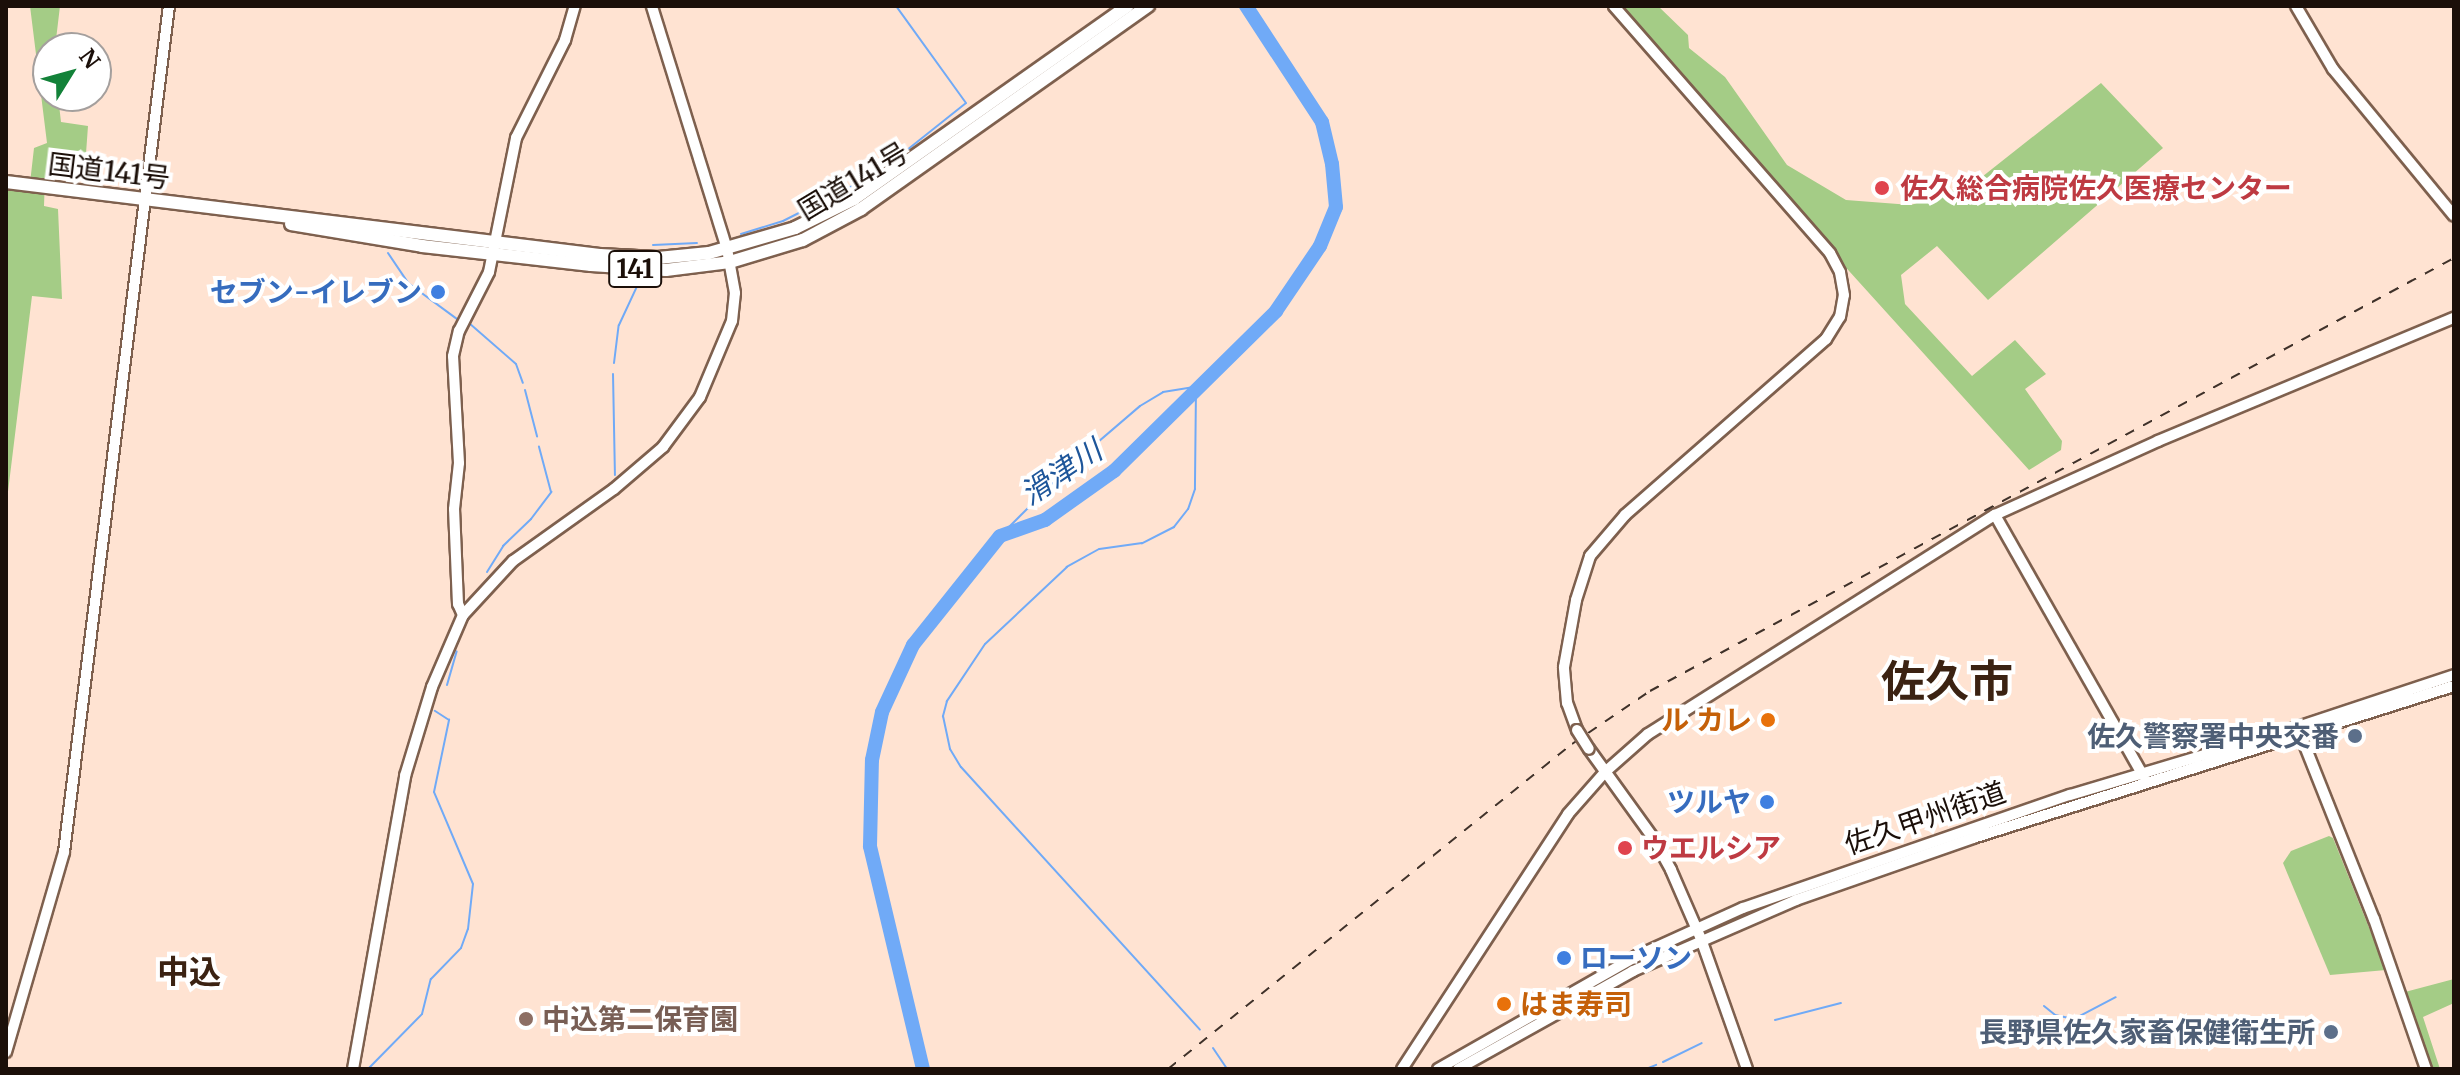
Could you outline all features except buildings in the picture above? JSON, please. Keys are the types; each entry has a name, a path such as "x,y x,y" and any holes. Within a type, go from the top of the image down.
{"highway":[{"name":"国道141号","path":"6,182 651,270 803,240 839,222 1019,91 1128,6"},
{"name":"国道141号","path":"1019,91 1148,6"},
{"name":"国道141号","path":"494,247 519,244 658,258 728,256"}],"street":[{"path":"6,1052 64,852 169,6"},
{"path":"463,615 458,604 454,509 459,463 453,356 459,331 489,272 516,138 565,40 575,6"},
{"path":"353,1069 405,776 432,687 463,615 506,568 636,472 682,424 700,397 732,321 735,293 728,256 652,6"},
{"path":"1614,6 1830,253 1840,272 1844,295 1840,317 1826,339 1625,515 1590,556 1576,600 1564,667 1567,703 1577,730 1658,846 1701,939 1747,1069"},
{"path":"2296,6 2333,69 2454,216"},
{"path":"1404,1069 1544,849 1577,803 1605,772 1672,718 1995,515 2129,453 2454,318"},
{"path":"1995,515 2145,779"},
{"name":"佐久甲州街道","path":"1458,1069 1603,986 1701,939 1909,860 2454,675"},
{"name":"佐久甲州街道","path":"1438,1069 1610,970 1696,927 1915,846 2301,736 2454,686"},
{"path":"2301,736 2374,919 2426,1069"}],"green space":[{"path":"30,6 60,6 57,32 33,32"},
{"path":"1618,6 1658,6 1688,35 1689,48 1725,77 1787,165 1846,200 1911,205 1973,184 2101,83 2163,148 1988,300 1937,246 1901,275 1905,304 1972,376 2015,340 2046,374 2025,389 2062,441 2061,450 2029,470 1840,261"},
{"path":"43,112 60,112 61,122 88,126 84,181 45,177 44,206 58,209 62,299 32,296 6,508 6,189 29,192 34,148 47,143"},
{"path":"2329,836 2333,838 2386,970 2330,975 2283,863 2291,851"},
{"path":"2454,979 2454,1003 2423,1017 2440,1069 2431,1069 2405,992"}],"waterway":[{"path":"741,234 783,221 860,182 907,150 966,103 896,6"},
{"name":"滑津川","path":"923,1069 870,846 872,760 882,712 913,645 1000,536 1045,520 1114,471 1276,311 1320,246 1336,207 1332,164 1322,122 1246,6"},
{"path":"653,245 697,243"},
{"path":"388,253 408,283 457,319"},
{"path":"614,363 619,325 640,280"},
{"path":"469,323 516,364 523,383"},
{"path":"613,374 615,475"},
{"path":"1000,536 1070,466 1140,406 1163,392 1196,387 1195,489 1188,509 1174,527 1142,543 1099,549 1067,567 985,644 947,701 943,716 950,749 961,767 1200,1030"},
{"path":"525,390 537,436"},
{"path":"487,572 503,546 531,519 551,492 539,447"},
{"path":"447,685 457,651"},
{"path":"368,1069 422,1014 431,979 461,948 468,929 473,884 434,792 449,720 435,711"},
{"path":"2044,1006 2055,1015 2074,1019 2116,997"},
{"path":"1775,1020 1841,1003"},
{"path":"1663,1062 1702,1043"},
{"path":"1213,1048 1227,1069"},
{"path":"1646,1069 1656,1065"}],"railway":[{"path":"1168,1069 1572,744 1650,691 2454,258"}],"place":[{"name":"佐久総合病院佐久医療センター","path":"1882,188"},
{"name":"セブン-イレブン","path":"438,292"},
{"name":"ル カレ","path":"1768,720"},
{"name":"佐久警察署中央交番","path":"2355,736"},
{"name":"ツルヤ","path":"1767,802"},
{"name":"ウエルシア","path":"1625,848"},
{"name":"ローソン","path":"1564,958"},
{"name":"はま寿司","path":"1504,1004"},
{"name":"中込第二保育園","path":"526,1019"},
{"name":"長野県佐久家畜保健衛生所","path":"2331,1032"}],"district":[{"name":"佐久市","path":"1947,682"},
{"name":"中込","path":"189,972"}]}
